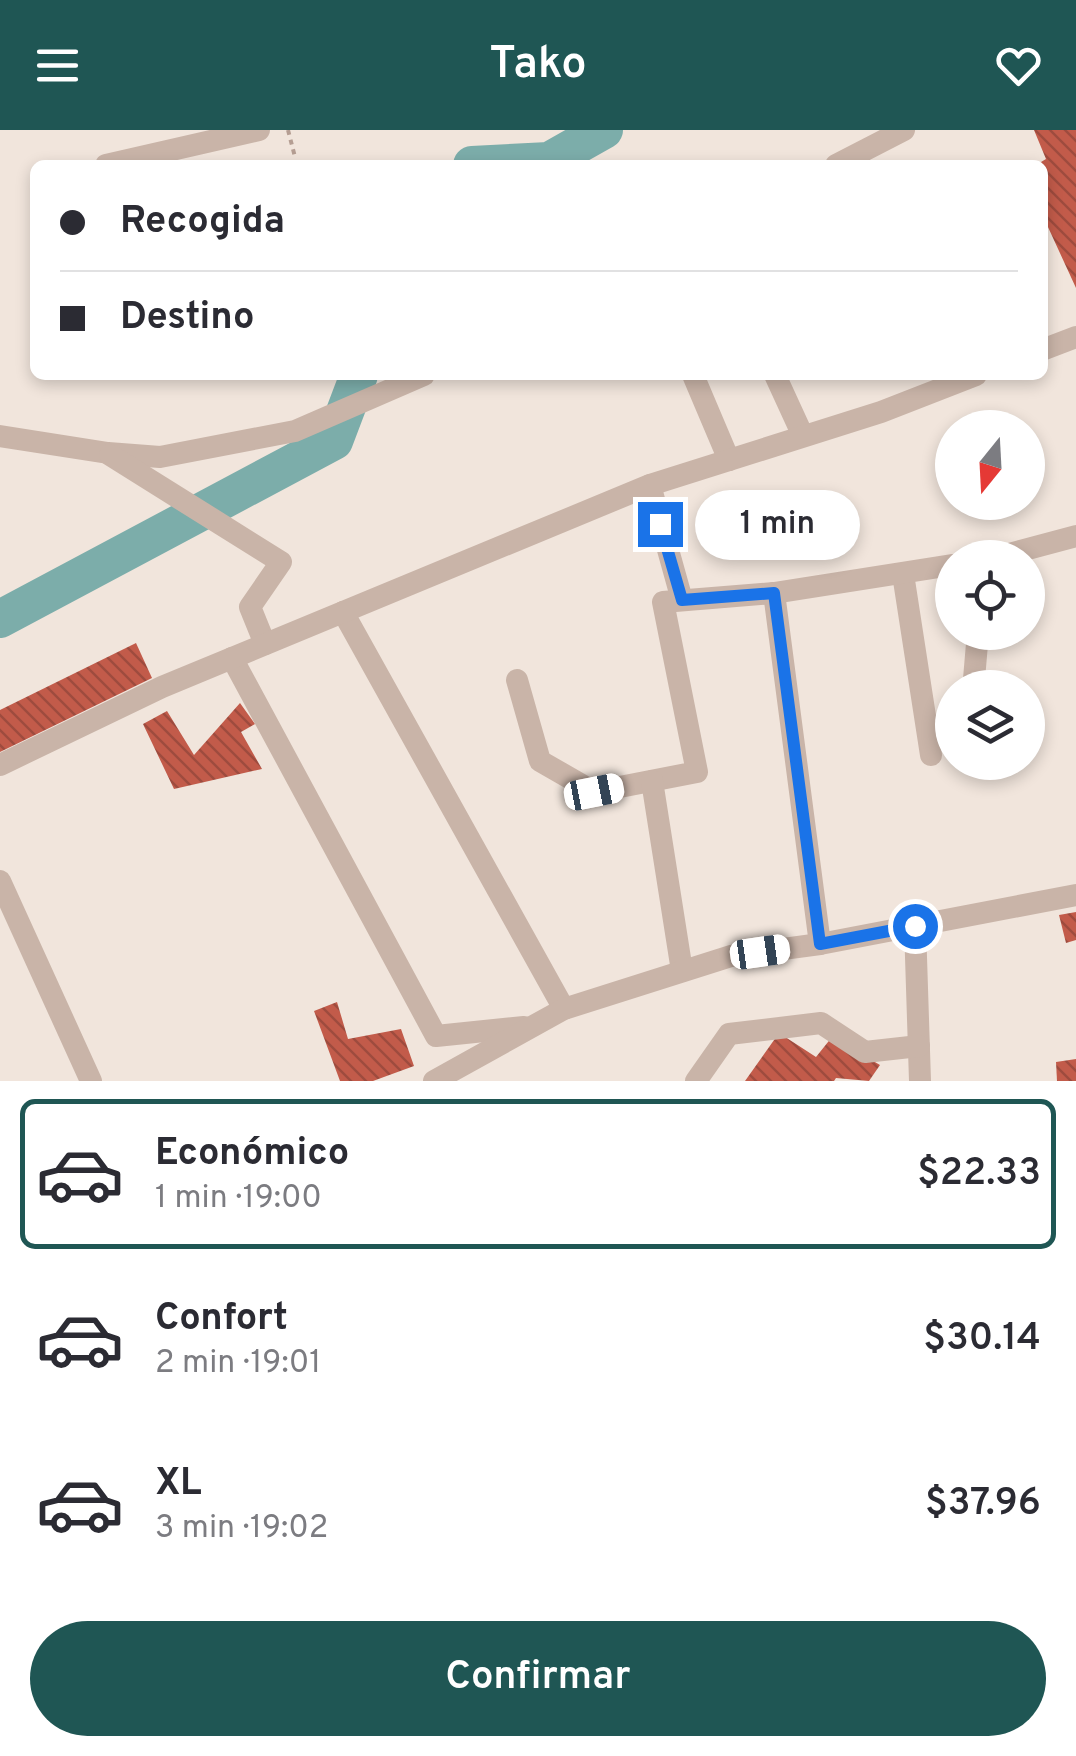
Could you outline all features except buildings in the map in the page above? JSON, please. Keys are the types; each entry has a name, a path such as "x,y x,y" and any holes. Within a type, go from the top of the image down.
{"street":[{"path":"128,160 260,130"},
{"path":"846,160 904,130"},
{"path":"1048,348 1076,337"},
{"path":"0,436 160,457 295,430 414,380"},
{"path":"695,380 729,460"},
{"path":"777,380 802,436"},
{"path":"0,765 162,687 650,485 881,412 963,380"},
{"path":"108,453 281,562 250,607 265,644"},
{"path":"650,485 682,600"},
{"path":"1045,544 1076,536"},
{"path":"517,680 540,761 594,792 697,772 663,602 774,593 935,569"},
{"path":"903,574 931,754"},
{"path":"774,593 820,944"},
{"path":"343,612 564,1009"},
{"path":"232,658 436,1036 532,1026"},
{"path":"652,781 682,972"},
{"path":"0,881 91,1081"},
{"path":"434,1081 564,1009 731,956 820,944 1076,895"},
{"path":"915,926 920,1081"},
{"path":"696,1081 729,1034 821,1024 865,1052 919,1046"}],"path":[{"path":"288,130 295,157"}],"waterway":[{"path":"551,160 604,130"},
{"path":"0,619 334,441 357,380"}],"route":[{"path":"660,524 682,600 774,593 820,944 915,926"}]}
